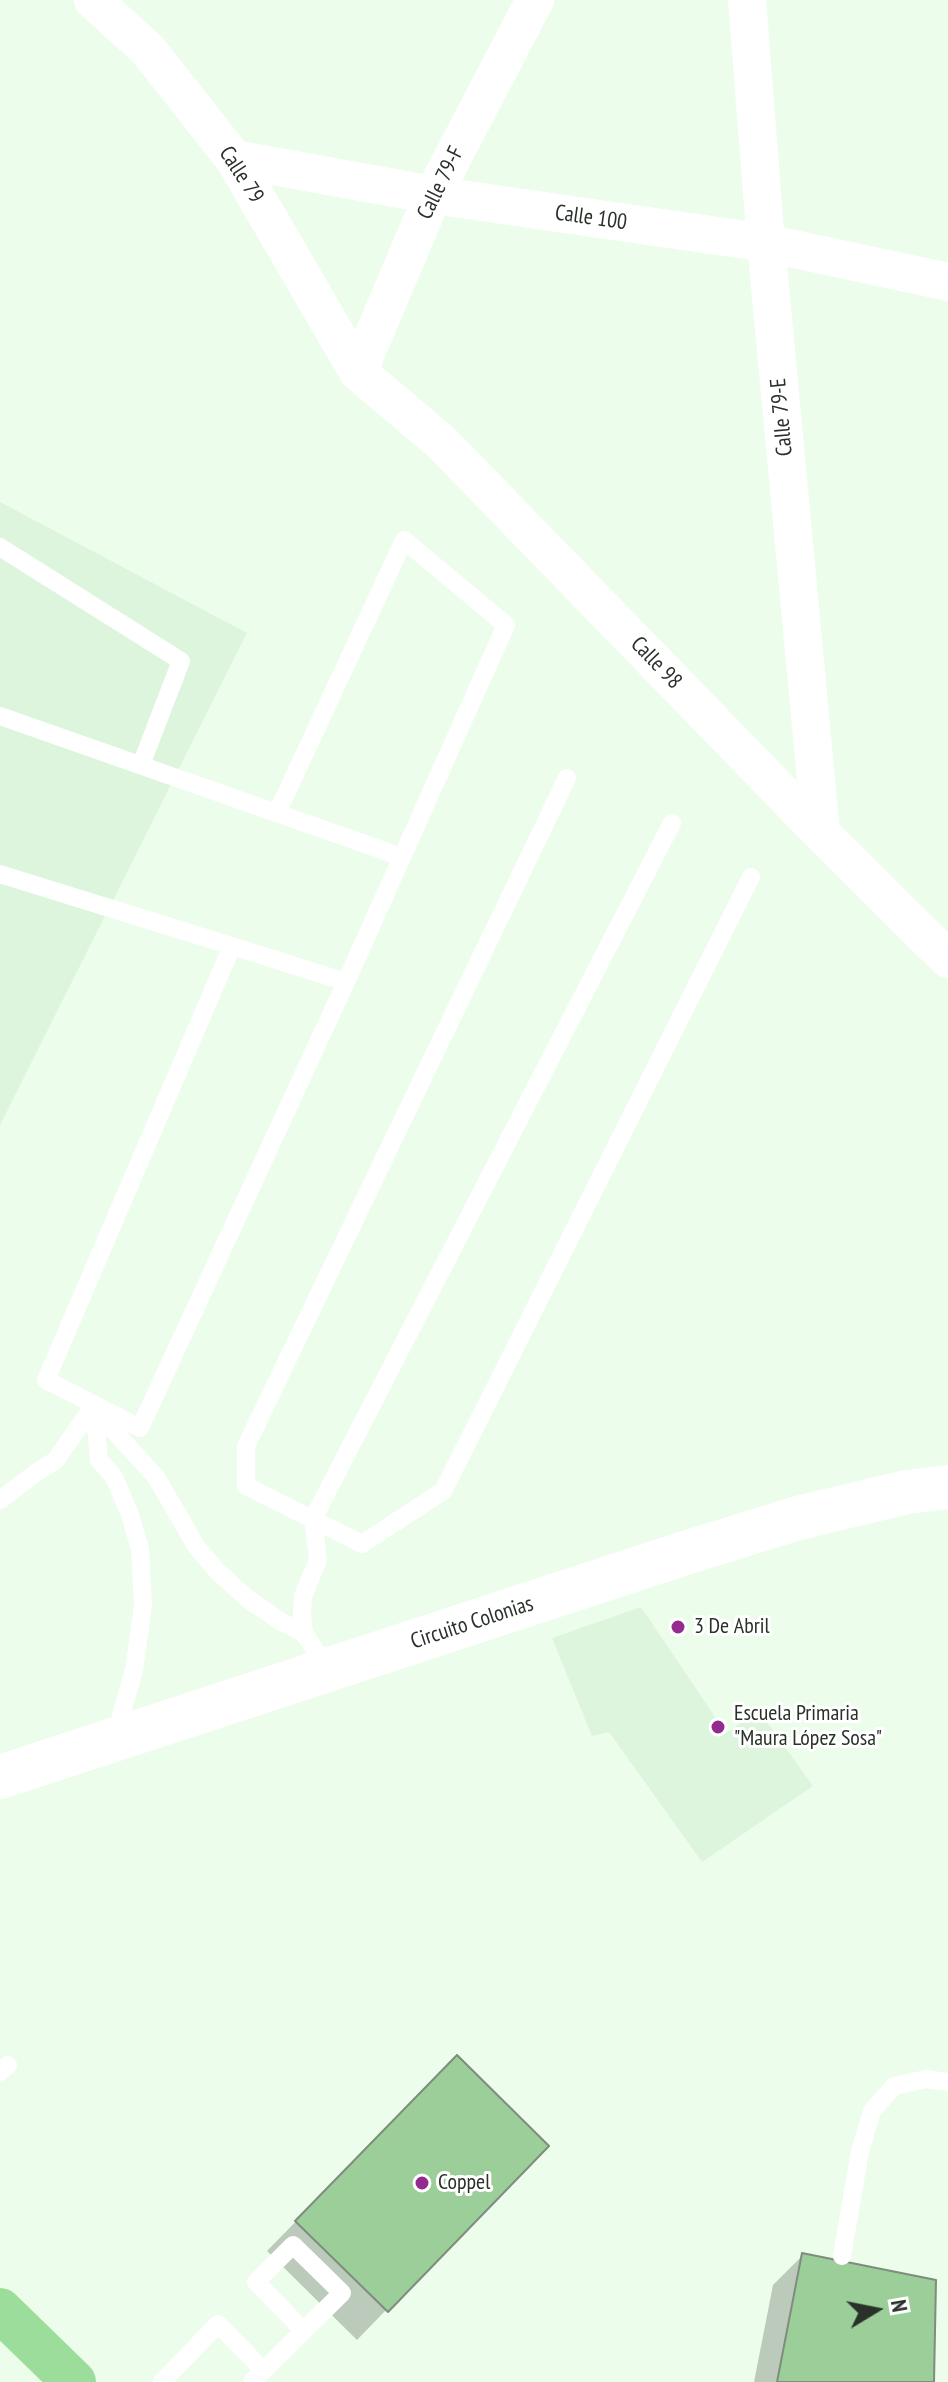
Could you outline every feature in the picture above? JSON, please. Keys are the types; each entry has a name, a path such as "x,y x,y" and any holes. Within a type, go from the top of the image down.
{"main road":[{"path":"0,2310 74,2382"}],"street":[{"name":"Calle 79","path":"93,0 148,50 234,159 358,372"},
{"name":"Calle 79-F","path":"358,372 433,195 535,0"},
{"name":"Calle 79-E","path":"747,0 766,243 821,833"},
{"name":"Calle 100","path":"234,159 433,195 766,243 948,282"},
{"name":"Calle 98","path":"358,372 441,442 821,833 948,959"},
{"name":"Circuito Colonias","path":"0,1777 798,1518 907,1492 948,1487"}],"lane":[{"path":"232,946 46,1380 140,1428 346,982 506,625 404,540 277,813"},
{"path":"0,547 181,661 141,765"},
{"path":"0,716 402,857"},
{"path":"567,778 246,1446 246,1486 362,1544 443,1491 751,877"},
{"path":"328,1670 304,1633 302,1615 303,1596 318,1560 313,1519 672,823"},
{"path":"0,874 346,982"},
{"path":"94,1405 156,1477 196,1546 217,1571 248,1599 304,1633"},
{"path":"0,1500 55,1461 94,1405"},
{"path":"94,1405 99,1460 114,1477 140,1549 143,1606 134,1670 119,1723 101,1745"},
{"path":"842,2256 860,2151 872,2111 894,2086 926,2079 948,2082"},
{"path":"162,2382 218,2324 258,2376 342,2293 293,2245 256,2282 303,2330"}],"shaded area":[{"path":"0,502 247,633 0,1125"},
{"path":"641,1607 726,1733 759,1711 813,1786 702,1862 609,1732 592,1736 552,1638"}],"building":[{"name":"Coppel","path":"457,2055 549,2146 388,2312 295,2221"},
{"path":"802,2253 936,2280 934,2382 777,2382"}],"place":[{"name":"3 De Abril","path":"678,1627"},
{"name":"Escuela Primaria \"Maura López Sosa\"","path":"718,1727"},
{"name":"Coppel","path":"422,2183"}]}
